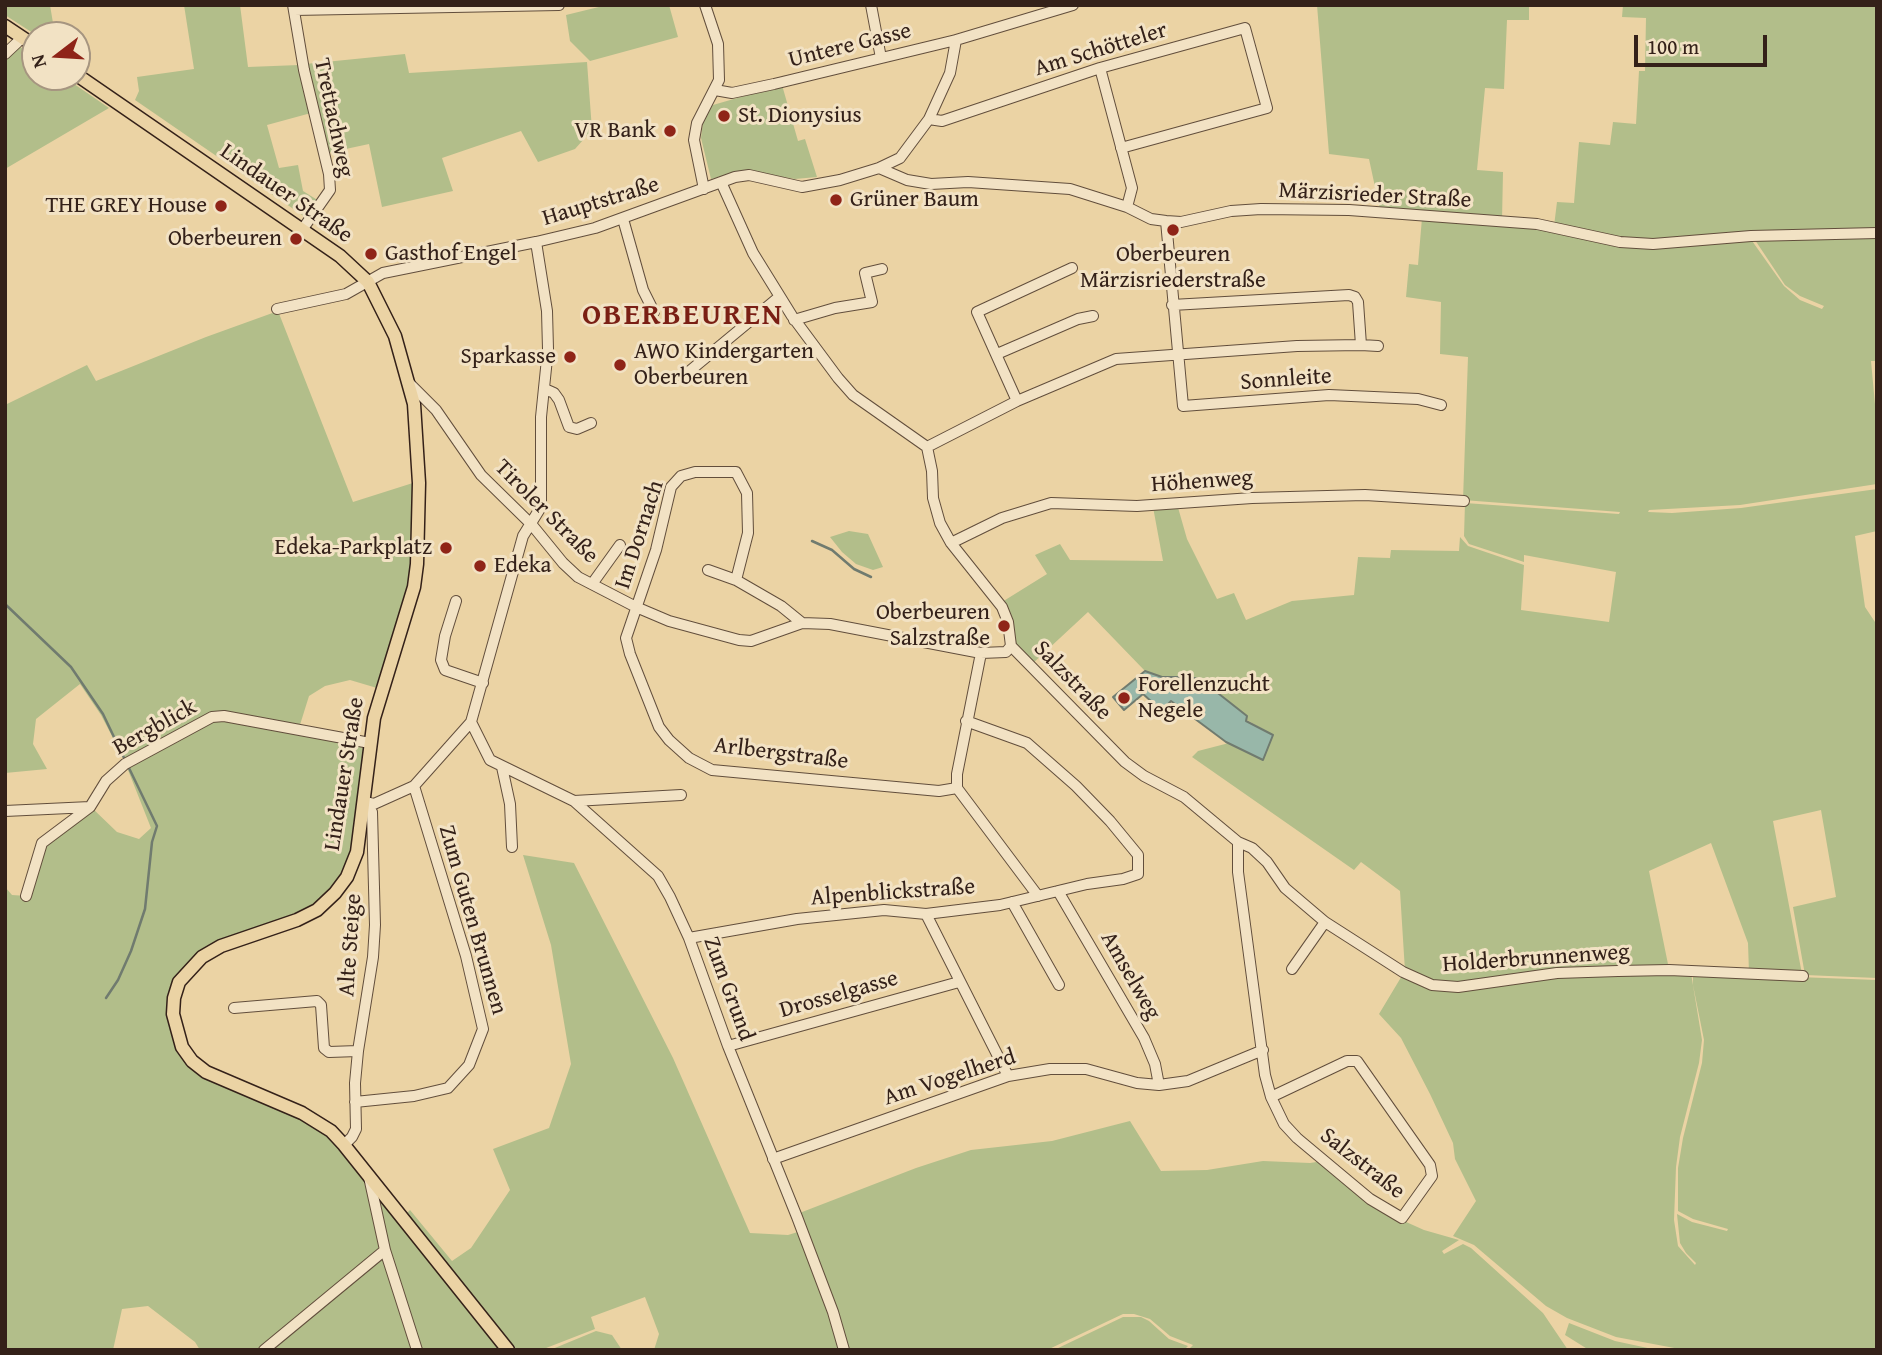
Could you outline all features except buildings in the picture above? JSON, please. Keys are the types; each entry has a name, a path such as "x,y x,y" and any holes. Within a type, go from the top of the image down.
{"main road":[{"path":"5,26 21,36"},
{"name":"Lindauer Straße","path":"91,85 340,256 368,282 395,336 410,384 417,430 419,483 414,587 381,690 370,743 357,852 347,877 317,910 297,920 221,946 202,957 179,982 173,1014 182,1047 206,1072 302,1113 331,1131 508,1350"}],"street":[{"path":"293,8 559,5"},
{"path":"704,189 694,141 697,123 719,80 718,44 705,5"},
{"path":"871,5 881,58"},
{"name":"Untere Gasse","path":"715,90 732,93 881,58 956,40 1073,5"},
{"name":"Trettachweg","path":"293,8 304,69 329,174 330,190 302,230"},
{"name":"Am Schötteler","path":"929,119 942,121 1100,68 1245,28 1267,108 1121,148"},
{"path":"5,54 21,38"},
{"name":"Hauptstraße","path":"277,309 346,294 383,273 536,242 623,219 735,177 749,175 802,187 840,180 879,168 900,158 929,119 950,72 956,40"},
{"path":"1100,68 1132,188 1127,207"},
{"name":"Märzisrieder Straße","path":"879,168 907,180 931,184 968,182 1070,189 1166,222 1261,209 1349,210 1537,224 1620,242 1653,244 1763,235 1877,233"},
{"path":"721,182 746,239 779,297 853,396 927,447 1017,401 1116,359 1297,346 1378,346"},
{"path":"623,219 643,290 654,312"},
{"name":"Sonnleite","path":"1166,222 1183,406 1329,395 1418,399 1441,405"},
{"path":"365,802 374,804 414,786 471,722 523,536 541,506 541,417 548,349 547,311 536,242"},
{"path":"1017,401 977,312 1072,268"},
{"path":"794,320 835,308 872,302 865,273 882,269"},
{"path":"1172,305 1349,295 1355,297 1358,302 1361,345"},
{"path":"685,374 779,297"},
{"path":"997,354 1077,318 1093,316"},
{"name":"Tiroler Straße","path":"410,384 436,410 481,475 532,525 562,563 578,577 636,607 669,621 739,640 751,640 802,623 830,624 981,653 1006,652 1011,646"},
{"path":"545,389 554,393 559,400 569,427 577,429 591,424"},
{"name":"Salzstraße","path":"927,447 933,498 940,523 951,543 1002,607 1008,622 1011,646 1125,762 1144,776 1184,797 1238,842 1238,872 1265,1075 1271,1097 1284,1124 1370,1199 1402,1218 1432,1176 1432,1171 1357,1062 1347,1061 1271,1097"},
{"name":"Im Dornach","path":"636,607 656,550 671,487 681,476 695,472 736,472 747,493 748,533 736,580"},
{"name":"Höhenweg","path":"951,543 1003,518 1051,503 1137,506 1252,498 1365,495 1464,501"},
{"path":"592,584 620,545"},
{"path":"708,570 736,580 781,606 802,623"},
{"path":"456,601 444,636 441,660 445,670 483,683"},
{"name":"Arlbergstraße","path":"636,607 626,638 630,654 659,727 689,758 712,770 939,791 957,788"},
{"path":"981,653 966,721 957,788 1038,896"},
{"name":"Bergblick","path":"26,896 42,843 90,807 106,781 127,763 212,717 224,716 370,743"},
{"name":"Alpenblickstraße","path":"689,938 797,919 884,909 926,914 1012,902 1139,874 1138,855 1076,786 1027,743 966,721"},
{"name":"Zum Grund","path":"471,722 490,760 574,801 657,876 670,897 689,938 833,1312 844,1350"},
{"path":"502,767 510,804 512,847"},
{"name":"Zum Guten Brunnen","path":"355,1102 414,1096 447,1088 469,1065 484,1030 466,956 414,786"},
{"path":"574,801 681,795"},
{"name":"Alte Steige","path":"344,1144 356,1129 358,1051 372,971 375,925 372,812 365,802"},
{"path":"5,811 90,807"},
{"name":"Holderbrunnenweg","path":"1238,842 1252,848 1267,862 1285,888 1325,922 1404,972 1432,985 1458,987 1515,978 1584,972 1669,970 1803,976"},
{"name":"Amselweg","path":"1058,891 1144,1038 1159,1085"},
{"path":"1012,902 1059,985"},
{"path":"926,914 1008,1076"},
{"path":"1292,969 1325,922"},
{"name":"Drosselgasse","path":"729,1046 959,982"},
{"name":"Alte Steige","path":"234,1008 317,1001 321,1005 324,1048 329,1052 358,1051"},
{"name":"Am Vogelherd","path":"773,1159 1008,1076 1050,1069 1086,1069 1137,1083 1159,1085 1188,1081 1263,1050"},
{"path":"369,1176 385,1250 417,1350"},
{"path":"264,1350 385,1250"}],"green space":[{"path":"5,5 50,5 53,21 21,21 21,25 5,15"},
{"path":"184,5 240,5 248,67 299,65 311,113 267,125 279,168 298,165 303,191 319,201 308,219 135,100 139,91 137,77 194,69"},
{"path":"607,5 669,5 678,37 590,61 570,41 566,15"},
{"path":"1317,5 1529,5 1529,20 1507,20 1504,89 1485,88 1477,170 1503,172 1502,220 1380,210 1369,159 1329,154"},
{"path":"1623,5 1877,5 1877,231 1653,242 1620,240 1554,226 1557,202 1574,203 1579,142 1610,145 1613,122 1636,124 1639,71 1645,71 1646,18 1622,17"},
{"path":"19,46 21,47 21,91 84,91 109,108 5,169 5,58"},
{"path":"405,54 409,73 587,62 592,130 575,149 538,162 521,131 442,158 453,191 382,207 369,144 327,153 305,64"},
{"path":"782,85 798,141 805,139 817,177 795,179 746,171 711,179 701,138 703,121 713,105"},
{"path":"1422,218 1537,226 1621,244 1750,238 1784,286 1800,300 1822,309 1824,306 1800,296 1785,285 1753,237 1877,234 1877,385 1875,361 1871,361 1877,426 1877,484 1740,505 1648,512 1741,508 1877,489 1877,531 1855,536 1865,607 1877,625 1877,978 1805,975 1793,907 1836,897 1821,810 1773,821 1802,974 1749,973 1748,943 1711,843 1649,871 1669,969 1444,986 1405,971 1400,891 1361,862 1354,870 1192,757 1198,751 1229,743 1263,760 1273,735 1174,678 1145,671 1088,612 1032,664 1013,645 1002,602 1047,574 1035,555 1060,544 1070,560 1163,561 1153,507 1177,504 1187,539 1217,599 1234,593 1246,620 1292,601 1354,595 1358,557 1390,558 1391,550 1459,551 1460,537 1468,546 1524,565 1521,610 1609,622 1616,572 1524,555 1524,562 1469,544 1464,536 1465,503 1620,512 1463,500 1468,357 1440,354 1441,302 1406,297 1409,264 1418,265"},
{"path":"278,311 353,502 416,482 414,568 377,688 350,680 325,686 309,696 299,728 224,714 126,763 101,715 80,684 36,719 33,744 47,769 5,773 5,401 7,404 87,365 96,381"},
{"path":"849,531 868,534 883,567 873,570 856,564 830,537"},
{"path":"212,719 366,744 355,851 344,875 316,907 200,954 169,1014 204,1077 300,1117 328,1135 366,1180 415,1350 200,1350 195,1342 148,1306 122,1309 113,1350 5,1350 5,887 12,895 27,896 44,843 91,807 117,832 139,839 151,828 126,765"},
{"path":"523,855 574,863 673,1058 750,1233 788,1235 801,1231 842,1350 654,1350 659,1334 645,1297 591,1317 595,1329 541,1350 514,1350 404,1216 410,1210 452,1261 471,1248 510,1190 493,1149 549,1128 571,1064 551,945"},
{"path":"1691,973 1702,1040 1699,1063 1680,1137 1674,1220 1678,1246 1695,1265 1680,1243 1677,1214 1692,1222 1727,1231 1728,1229 1693,1219 1678,1211 1678,1168 1702,1063 1704,1040 1693,973 1877,980 1877,1350 1685,1350 1616,1337 1567,1318 1546,1306 1474,1245 1453,1236 1476,1201 1455,1159 1453,1143 1401,1038 1379,1014 1403,974 1431,986 1516,979"},
{"path":"1130,1121 1161,1171 1207,1170 1263,1161 1323,1161 1395,1217 1424,1230 1459,1240 1442,1251 1444,1254 1463,1244 1471,1248 1543,1313 1568,1350 1188,1350 1193,1345 1170,1336 1150,1319 1123,1314 1047,1350 845,1350 797,1214 971,1150 1052,1141"},
{"path":"374,1192 500,1350 419,1350 387,1249"},
{"path":"1123,1317 1141,1317 1169,1339 1188,1346 1184,1350 1054,1350"},
{"path":"1569,1323 1615,1341 1657,1350 1589,1350 1565,1335"},
{"path":"596,1331 612,1335 622,1350 550,1350"}],"shaded area":[{"path":"1145,671 1162,677 1200,679 1247,716 1246,721 1273,735 1263,760 1226,742 1171,701 1162,711 1143,694 1124,710 1113,697"}],"waterway":[{"path":"812,541 832,550 854,569 871,577"},
{"path":"5,604 71,667 103,714 125,760"},
{"path":"106,998 118,980 131,951 145,909 152,842 157,826 128,766"}],"place":[{"name":"St. Dionysius","path":"724,116"},
{"name":"VR Bank","path":"670,131"},
{"name":"Grüner Baum","path":"836,200"},
{"name":"THE GREY House","path":"221,206"},
{"name":"Oberbeuren Märzisriederstraße","path":"1173,230"},
{"name":"Oberbeuren","path":"296,239"},
{"name":"Gasthof Engel","path":"371,254"},
{"name":"Sparkasse","path":"570,357"},
{"name":"AWO Kindergarten Oberbeuren","path":"620,365"},
{"name":"Edeka-Parkplatz","path":"446,548"},
{"name":"Edeka","path":"480,566"},
{"name":"Oberbeuren Salzstraße","path":"1004,626"},
{"name":"Forellenzucht Negele","path":"1124,698"}],"district":[{"name":"OBERBEUREN","path":"683,316"}]}
